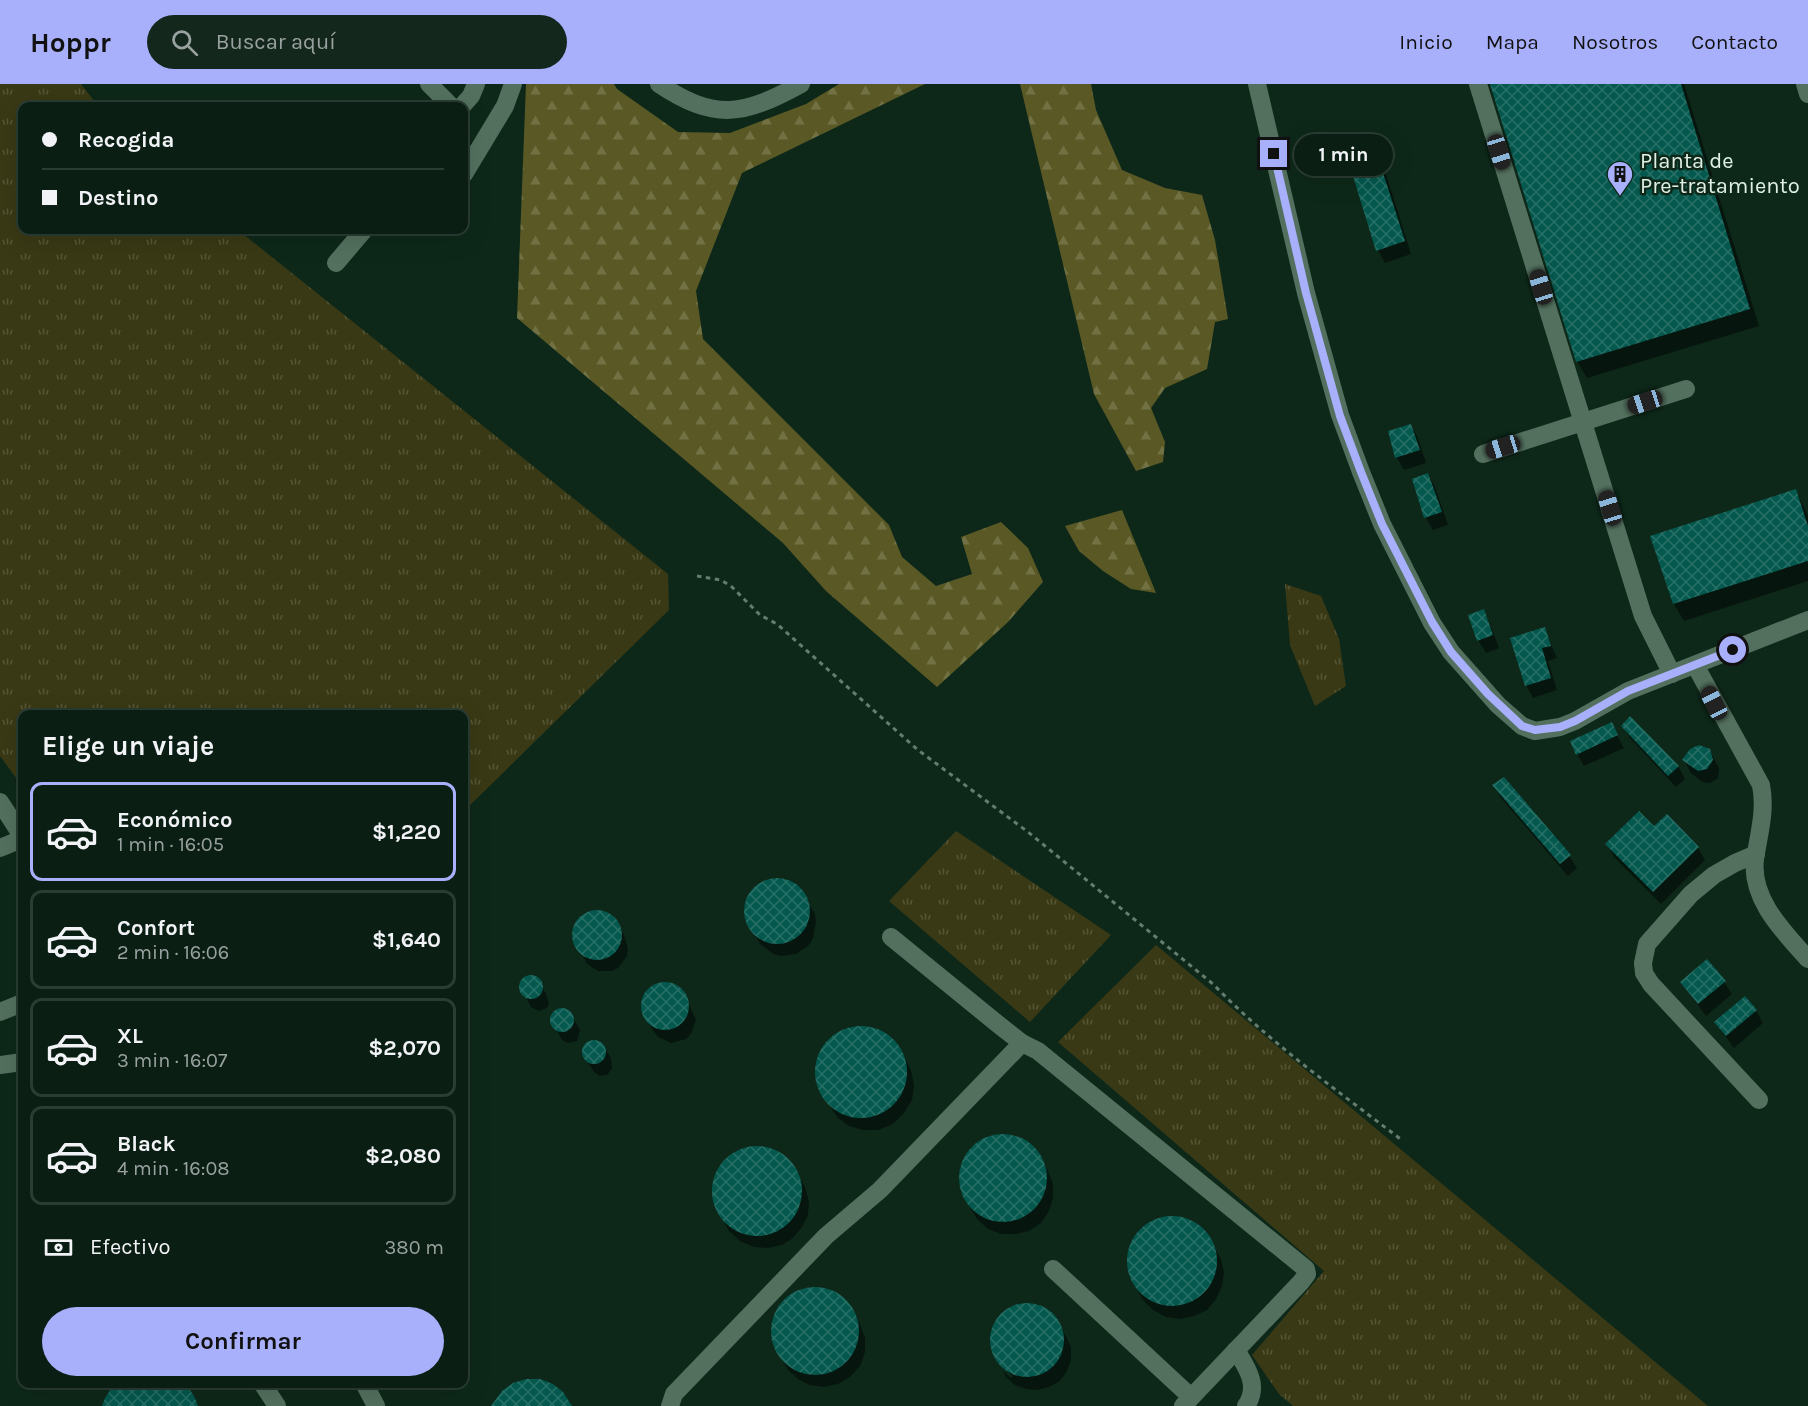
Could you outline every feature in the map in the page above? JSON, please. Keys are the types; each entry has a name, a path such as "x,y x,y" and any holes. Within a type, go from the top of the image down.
{"street":[{"path":"429,84 447,102"},
{"path":"468,167 505,106 513,84"},
{"path":"659,84 691,103 715,110 754,107 801,84"},
{"path":"1257,84 1306,293 1340,416 1382,524 1432,622 1451,652 1514,719 1522,726 1535,730 1560,727 1628,691 1808,620"},
{"path":"1478,84 1643,616 1672,674"},
{"path":"1805,84 1808,94"},
{"path":"466,102 471,96 475,85"},
{"path":"336,263 361,234"},
{"path":"1483,454 1686,389"},
{"path":"1695,665 1761,785 1764,802 1755,874 1761,896 1774,919 1808,959"},
{"path":"0,802 18,831"},
{"path":"0,848 18,840"},
{"path":"1756,854 1714,875 1691,894 1647,944 1643,963 1644,973 1651,984 1759,1100"},
{"path":"891,937 1022,1043 1038,1051 1306,1269 1307,1274 1187,1402 1053,1269"},
{"path":"0,1012 18,1005"},
{"path":"670,1406 674,1395 826,1236 880,1190 1022,1043"},
{"path":"0,1065 18,1063"},
{"path":"1236,1350 1248,1369 1254,1389 1246,1406"},
{"path":"265,1388 277,1406"},
{"path":"367,1388 376,1406"}],"path":[{"path":"697,576 721,580 732,587 760,615 777,624 918,750 1037,840 1213,984 1234,1006 1287,1051 1403,1141"}],"green space":[{"path":"0,84 81,84 95,102 18,102 18,234 243,234 668,574 669,610 468,807 468,710 18,710 18,781 0,756"},
{"path":"526,84 614,84 617,89 678,132 730,133 806,104 839,84 925,84 742,173 696,291 703,339 889,525 902,557 936,586 972,574 961,537 1001,522 1028,548 1043,582 1008,622 937,687 826,591 783,543 517,318"},
{"path":"1020,84 1091,84 1096,110 1122,170 1165,188 1202,195 1215,240 1228,319 1215,322 1207,369 1165,388 1151,408 1165,442 1163,462 1136,471 1094,394"},
{"path":"1122,510 1156,593 1131,589 1103,571 1079,551 1065,526"},
{"path":"1285,584 1321,596 1339,639 1346,686 1315,706 1290,645"},
{"path":"956,831 1111,935 1030,1022 889,901"},
{"path":"1156,945 1708,1406 1293,1406 1279,1394 1252,1355 1324,1271 1058,1042"}],"building":[{"name":"Planta de Pre-tratamiento","path":"1490,84 1681,84 1750,309 1576,362"},
{"path":"1377,154 1405,241 1376,251 1349,163"},
{"path":"1411,424 1420,450 1395,458 1388,431"},
{"path":"1428,473 1442,512 1424,518 1412,479"},
{"path":"1796,489 1808,526 1808,561 1673,604 1650,536"},
{"path":"1484,609 1493,635 1477,641 1468,615"},
{"path":"1545,627 1551,646 1542,648 1551,678 1525,686 1510,638"},
{"path":"1630,716 1679,766 1668,776 1621,726"},
{"path":"1612,722 1618,735 1576,755 1570,741"},
{"path":"1699,745 1710,749 1713,760 1707,769 1698,771 1682,760 1690,749"},
{"path":"1504,777 1571,855 1560,864 1492,785"},
{"path":"1639,811 1654,826 1667,814 1699,847 1653,892 1605,844"},
{"path":"777,878 790,880 800,888 808,898 810,911 808,924 800,934 790,942 777,944 764,942 754,934 746,924 744,911 746,898 754,888 764,880"},
{"path":"597,910 606,912 617,921 622,935 620,944 611,955 597,960 588,958 577,949 572,935 574,926 583,915"},
{"path":"1707,959 1726,981 1698,1004 1680,982"},
{"path":"531,975 539,979 543,987 539,995 531,999 523,995 519,987 523,979"},
{"path":"660,982 670,982 682,989 689,1001 689,1011 682,1023 670,1030 660,1030 645,1019 641,1011 641,1001 652,986"},
{"path":"1745,996 1757,1010 1726,1036 1714,1022"},
{"path":"562,1008 567,1009 573,1015 573,1025 567,1031 562,1032 557,1031 551,1025 550,1020 551,1015 557,1009"},
{"path":"861,1026 879,1029 894,1039 904,1054 907,1072 904,1090 894,1105 879,1115 861,1118 843,1115 828,1105 818,1090 815,1072 818,1054 828,1039 843,1029"},
{"path":"594,1040 599,1041 605,1047 605,1057 599,1063 594,1064 589,1063 583,1057 582,1052 583,1047 589,1041"},
{"path":"1003,1134 1028,1141 1040,1153 1047,1178 1040,1203 1028,1215 1003,1222 978,1215 966,1203 959,1178 966,1153 978,1141"},
{"path":"757,1146 774,1149 789,1159 799,1174 802,1191 799,1208 789,1223 774,1233 757,1236 740,1233 725,1223 715,1208 712,1191 715,1174 725,1159 740,1149"},
{"path":"1172,1216 1189,1219 1204,1229 1214,1244 1217,1261 1214,1278 1204,1293 1189,1303 1172,1306 1155,1303 1140,1293 1130,1278 1127,1261 1130,1244 1140,1229 1155,1219"},
{"path":"815,1287 832,1291 846,1300 855,1314 859,1331 855,1348 846,1362 832,1371 815,1375 798,1371 784,1362 775,1348 771,1331 775,1314 784,1300 798,1291"},
{"path":"1034,1303 1054,1313 1062,1326 1064,1340 1062,1354 1054,1367 1041,1375 1020,1377 1000,1367 992,1354 990,1333 1000,1313 1013,1305"},
{"path":"526,1379 540,1379 553,1384 563,1392 572,1406 491,1406 502,1391 513,1383"},
{"path":"112,1388 188,1388 198,1406 102,1406"}],"place":[{"name":"Planta de Pre-tratamiento","path":"1620,197"}],"route":[{"path":"1274,154 1306,293 1340,416 1382,524 1432,622 1451,652 1498,705 1522,726 1535,730 1560,727 1628,691 1733,650"}]}
